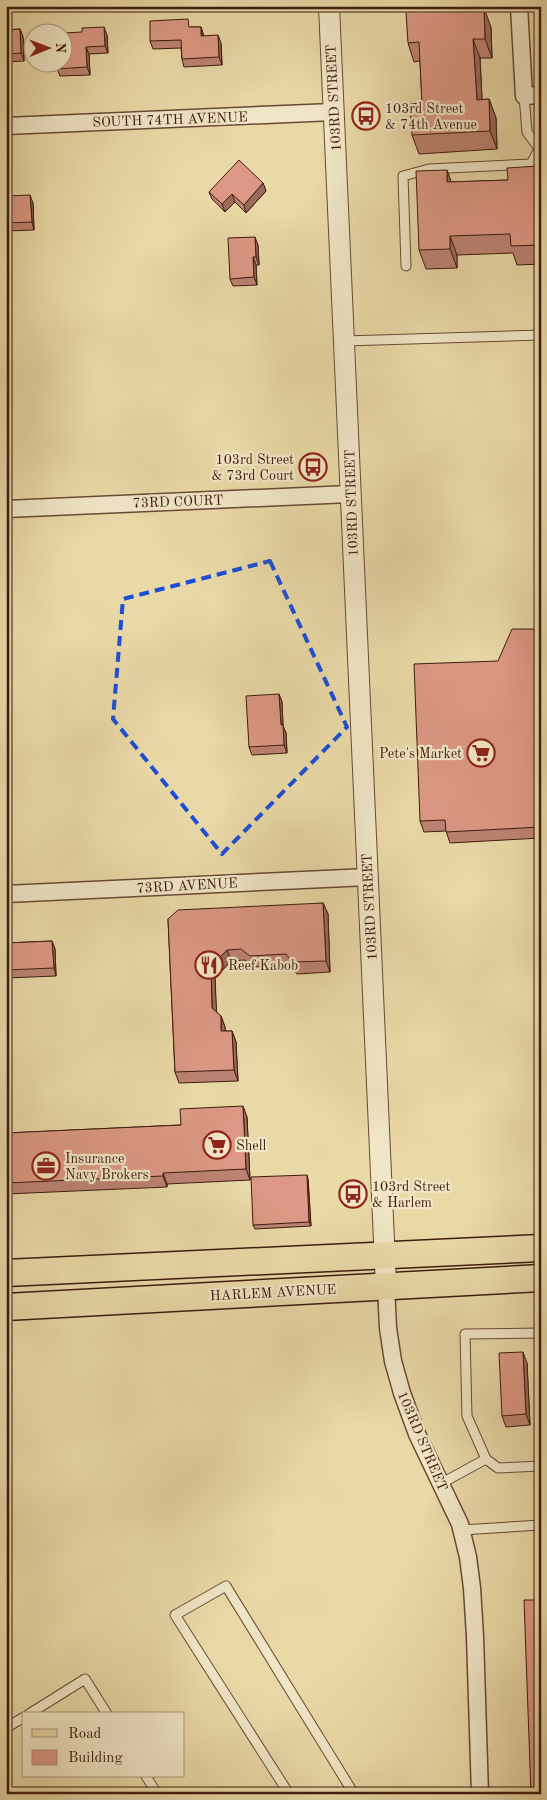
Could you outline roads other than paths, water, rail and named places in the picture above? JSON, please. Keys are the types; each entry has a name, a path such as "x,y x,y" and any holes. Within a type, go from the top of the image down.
{"main road":[{"path":"6,1273 541,1248"},
{"name":"HARLEM AVENUE","path":"6,1307 541,1278"}],"street":[{"name":"103RD STREET","path":"329,6 388,1328 393,1361 417,1434 462,1530 468,1557 472,1588 480,1794"},
{"path":"520,6 524,96 541,95"},
{"name":"SOUTH 74TH AVENUE","path":"6,126 333,112"},
{"name":"73RD COURT","path":"6,509 350,494"},
{"name":"73RD AVENUE","path":"6,894 368,877"}],"lane":[{"path":"406,266 403,176 429,168 531,164 540,150 527,132 524,96"},
{"path":"344,341 541,335"},
{"path":"541,1332 465,1334 467,1416 486,1459 498,1468 541,1466"},
{"path":"440,1484 486,1459"},
{"path":"462,1530 541,1525"},
{"path":"289,1794 175,1615 226,1586 354,1794"},
{"path":"32,1712 85,1679 106,1712"},
{"path":"6,1728 22,1718"},
{"path":"147,1778 157,1794"}],"place":[{"name":"103rd Street & 74th Avenue","path":"366,116"},
{"name":"103rd Street & 73rd Court","path":"313,467"},
{"name":"Pete's Market","path":"481,753"},
{"name":"Reef Kabob","path":"209,965"},
{"name":"Shell","path":"217,1145"},
{"name":"Insurance Navy Brokers","path":"46,1166"},
{"name":"103rd Street & Harlem","path":"353,1194"}]}
